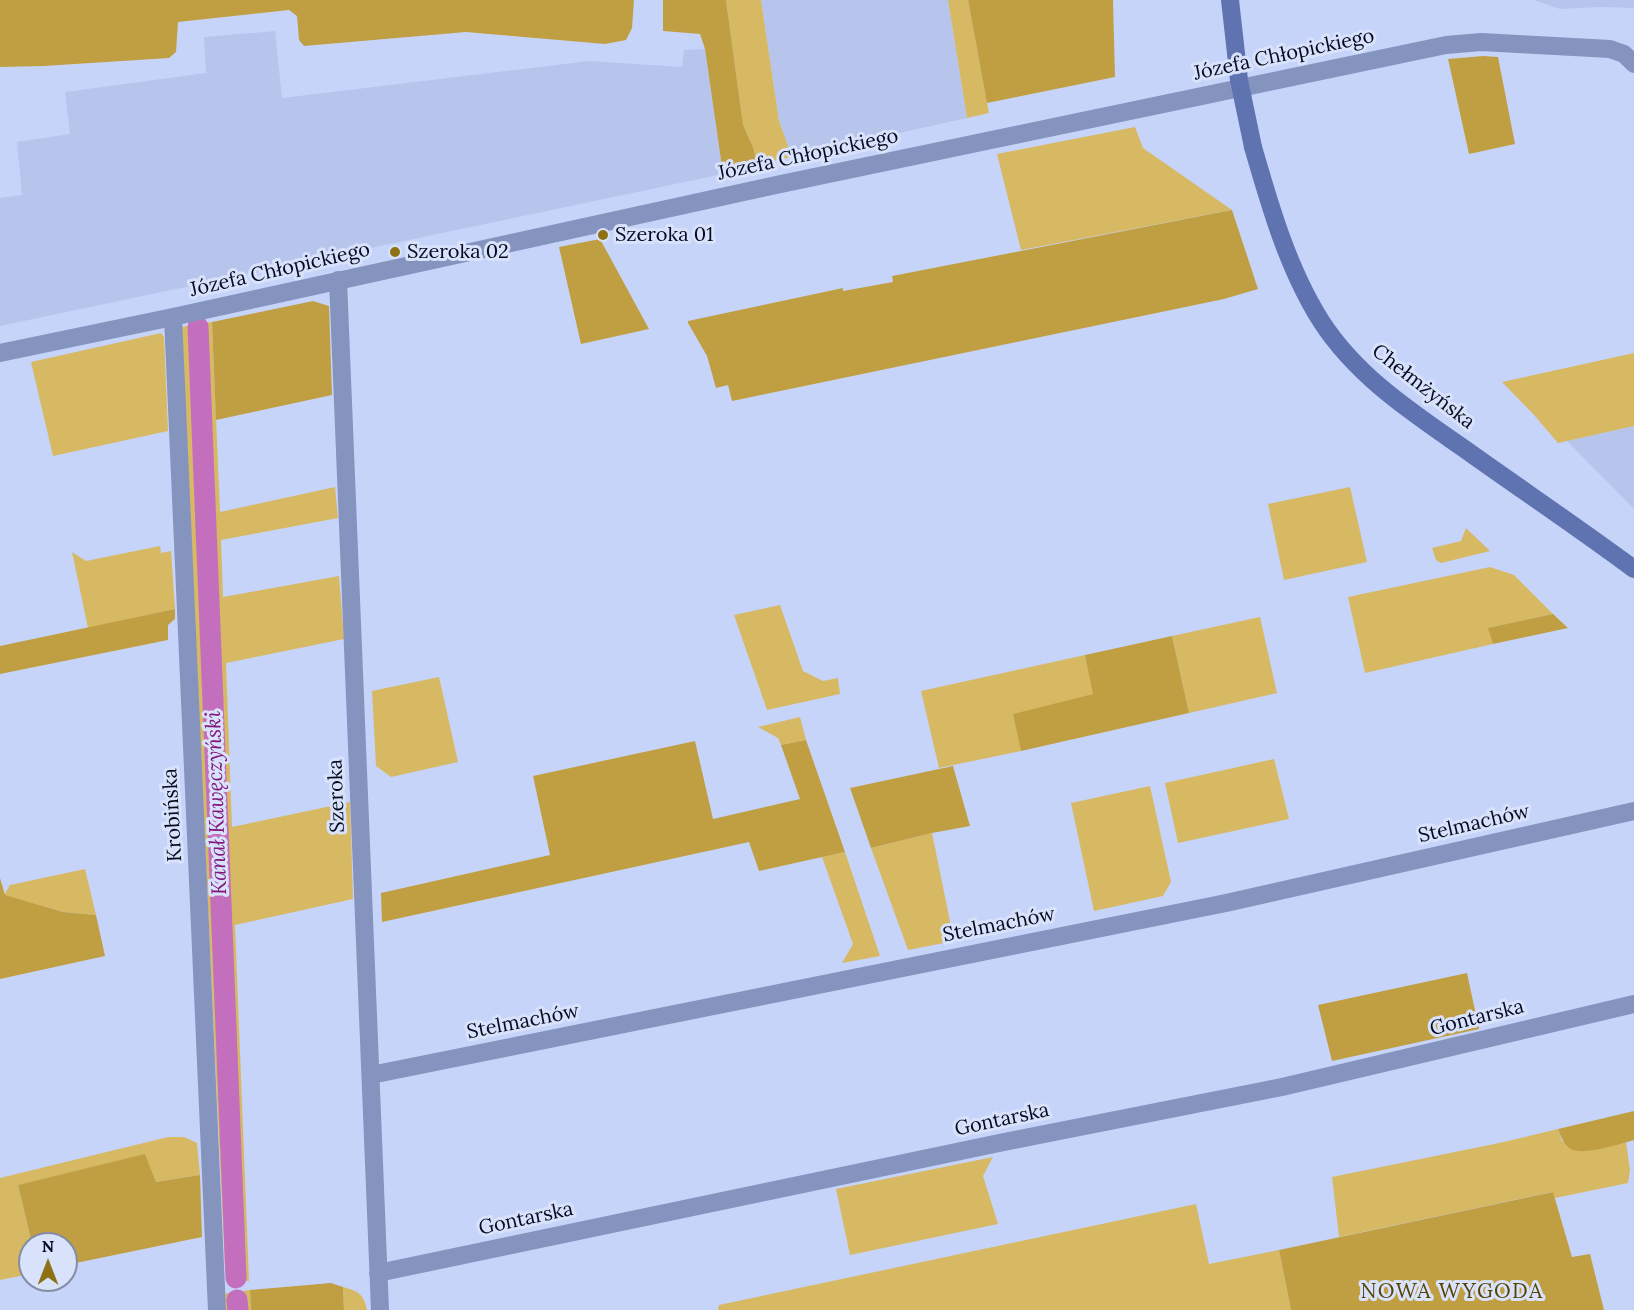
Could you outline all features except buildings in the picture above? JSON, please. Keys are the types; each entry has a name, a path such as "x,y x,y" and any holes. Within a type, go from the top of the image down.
{"street":[{"name":"Chełmżyńska","path":"1230,0 1237,73 1253,147 1299,280 1322,322 1350,358 1397,401 1634,569"},
{"name":"Józefa Chłopickiego","path":"0,353 811,177 1446,45 1481,42 1610,49 1620,51 1631,60"},
{"name":"Szeroka","path":"338,280 380,1310"},
{"name":"Krobińska","path":"173,317 217,1310"},
{"name":"Stelmachów","path":"371,1075 1226,903 1634,811"},
{"name":"Gontarska","path":"378,1273 993,1144 1282,1087 1634,1004"}],"shaded area":[{"path":"0,0 634,0 632,28 626,40 605,44 466,32 304,46 299,40 297,16 289,10 178,22 176,52 169,58 0,67"},
{"path":"663,0 726,0 743,125 753,147 757,164 723,174 705,49 700,34 663,31"},
{"path":"726,0 761,0 779,121 792,157 757,164 753,147 743,126"},
{"path":"761,0 948,0 967,118 792,157 779,121"},
{"path":"948,0 968,0 989,113 967,118"},
{"path":"968,0 1113,0 1115,77 987,103"},
{"path":"1534,0 1634,0 1634,8 1560,9"},
{"path":"275,31 282,98 589,61 682,67 684,50 705,49 723,174 0,326 0,198 22,195 17,142 70,134 65,92 206,73 204,37"},
{"path":"1498,57 1515,144 1469,154 1448,59"},
{"path":"1135,127 1143,148 1232,210 1021,250 997,154"},
{"path":"1232,210 1258,289 1224,299 732,401 728,385 716,388 707,356 688,323 688,321 843,288 843,291 893,282 892,276"},
{"path":"600,239 649,329 581,344 559,247"},
{"path":"313,301 329,306 332,395 216,420 212,322"},
{"path":"212,322 220,512 335,487 338,518 221,540 223,597 339,576 344,639 226,663 232,827 350,802 353,899 235,925 249,1281 230,1281 225,1269 181,327"},
{"path":"161,333 164,337 168,431 53,456 31,362"},
{"path":"1634,353 1634,426 1558,443 1502,382"},
{"path":"1634,426 1634,507 1633,508 1567,441"},
{"path":"1350,487 1367,562 1284,580 1268,504"},
{"path":"1466,528 1490,551 1441,563 1436,560 1432,548 1461,541"},
{"path":"160,546 161,553 171,551 175,609 88,628 72,552 86,561"},
{"path":"1490,567 1514,575 1553,614 1489,628 1493,644 1365,673 1348,597"},
{"path":"780,605 803,671 823,681 838,678 840,694 767,710 734,615"},
{"path":"175,609 175,619 168,625 168,640 0,674 0,646"},
{"path":"1553,614 1568,628 1493,644 1488,628"},
{"path":"1260,617 1277,693 1189,713 1172,636"},
{"path":"1172,636 1189,713 1021,751 1013,714 1093,694 1085,655"},
{"path":"1085,655 1094,694 1014,714 1021,751 939,768 921,691"},
{"path":"439,677 458,762 391,777 376,766 372,691"},
{"path":"800,717 806,740 781,745 778,738 758,727"},
{"path":"806,740 845,852 759,871 749,842 382,922 381,893 550,855 533,776 695,741 713,819 800,799 781,745"},
{"path":"1274,759 1289,819 1178,843 1165,783"},
{"path":"953,766 970,826 871,848 850,788"},
{"path":"1150,786 1171,882 1163,896 1094,911 1071,803"},
{"path":"932,833 954,941 908,950 871,848"},
{"path":"845,852 880,956 842,963 853,944 822,857"},
{"path":"85,869 96,915 63,912 4,895 10,885"},
{"path":"0,878 5,895 63,912 96,915 105,956 0,979"},
{"path":"1467,973 1479,1029 1332,1061 1318,1005"},
{"path":"1634,1111 1634,1140 1602,1149 1577,1151 1571,1149 1558,1129"},
{"path":"1558,1129 1562,1141 1588,1151 1626,1142 1630,1170 1628,1183 1555,1198 1552,1192 1339,1237 1332,1177"},
{"path":"168,1137 184,1137 197,1143 200,1175 156,1182 145,1155 18,1185 29,1232 18,1232 18,1276 0,1280 0,1178"},
{"path":"145,1154 156,1182 200,1175 202,1237 78,1263 78,1232 29,1232 18,1185"},
{"path":"993,1157 983,1176 998,1224 850,1255 836,1189"},
{"path":"1553,1192 1572,1257 1590,1254 1604,1310 1291,1310 1279,1250"},
{"path":"1196,1204 1209,1264 1279,1250 1291,1310 718,1310 719,1305"},
{"path":"331,1283 343,1287 344,1310 251,1310 250,1290"},
{"path":"343,1287 360,1294 367,1310 344,1310"},
{"path":"250,1290 251,1310 222,1310 222,1297 227,1293"}],"waterway":[{"name":"Kanał Kawęczyński","path":"198,327 236,1278"},
{"name":"Kanał Kawęczyński","path":"237,1300 238,1310"}],"place":[{"name":"Szeroka 01","path":"603,235"},
{"name":"Szeroka 02","path":"395,252"}],"district":[{"name":"NOWA WYGODA","path":"1452,1292"}]}
